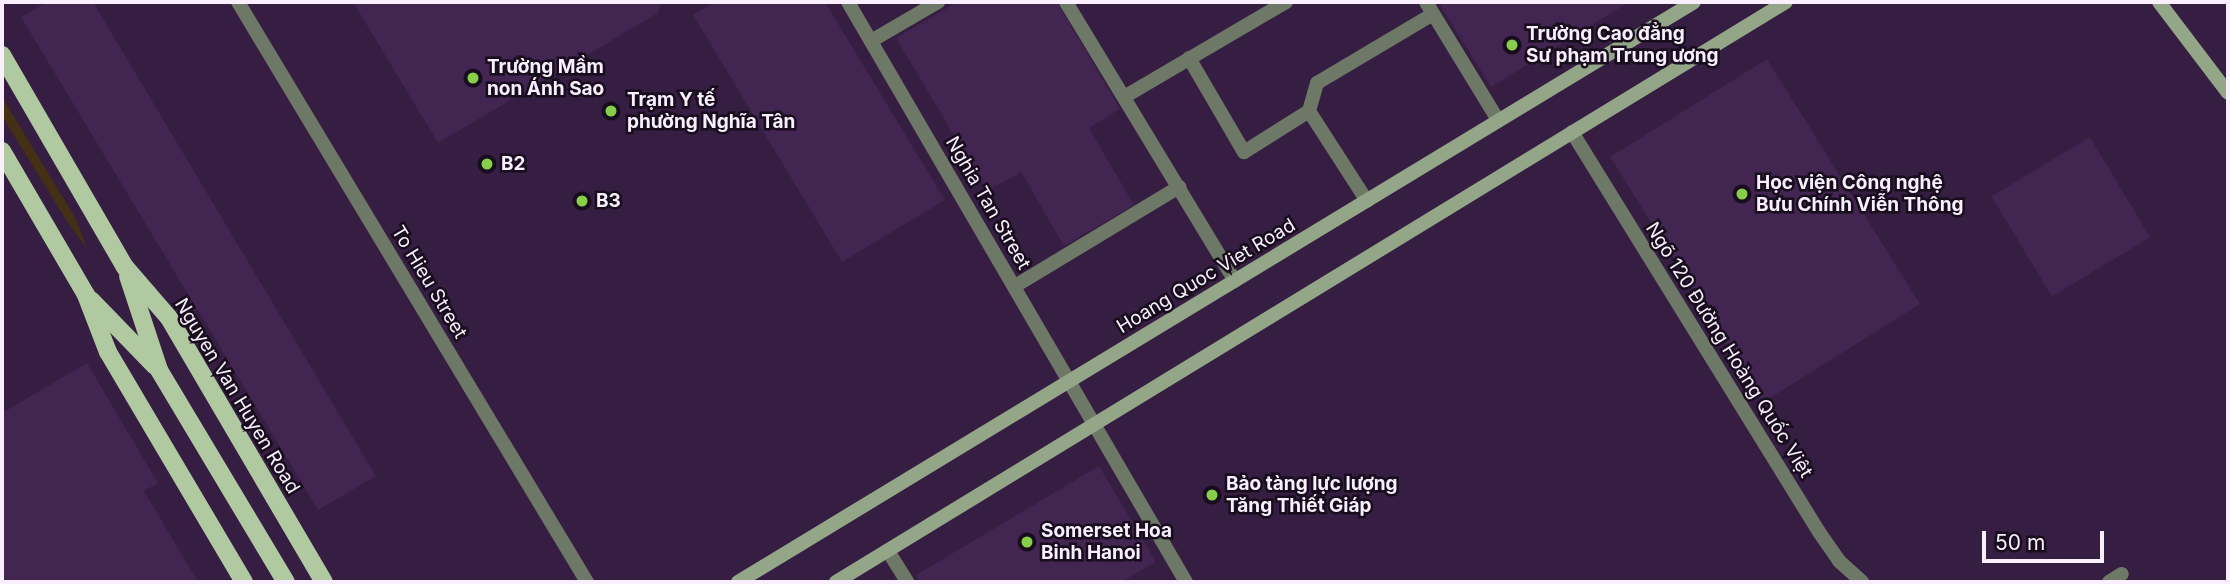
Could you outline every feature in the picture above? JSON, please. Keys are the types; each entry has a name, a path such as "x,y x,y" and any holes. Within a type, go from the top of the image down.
{"main road":[{"name":"Hoang Quoc Viet Road","path":"738,582 1694,2"},
{"path":"836,582 1786,2"},
{"path":"2159,2 2228,93"},
{"name":"Nguyen Van Huyen Road","path":"2,55 125,267 169,318 324,582"},
{"path":"2,151 86,295 108,352 244,582"},
{"path":"125,267 159,370 286,582"},
{"path":"86,295 159,370"}],"street":[{"name":"To Hieu Street","path":"238,2 587,582"},
{"name":"Nghia Tan Street","path":"848,2 1186,582"},
{"path":"871,41 938,2"},
{"path":"1066,2 1235,281"},
{"path":"1124,97 1286,2"},
{"path":"1189,58 1244,152 1309,111 1317,83 1430,8 1498,120"},
{"path":"1309,111 1367,201"},
{"name":"Ngõ 120 Đường Hoàng Quốc Việt","path":"1572,132 1819,532 1839,561 1863,582"},
{"path":"1014,286 1179,187"},
{"path":"888,551 907,582"},
{"path":"2109,582 2122,574"}],"shaded area":[{"path":"47,2 93,2 376,476 318,510 21,17"},
{"name":"Trường Mầm non Ánh Sao","path":"353,2 661,2 658,13 438,143"},
{"path":"715,2 825,2 945,200 842,262 693,15"},
{"path":"957,2 1057,2 1120,109 1089,128 1134,205 1064,246 1021,172 987,191 896,38"},
{"name":"Trường Cao đẳng Sư phạm Trung ương","path":"1438,2 1629,2 1491,87"},
{"name":"Học viện Công nghệ Bưu Chính Viễn Thông","path":"1767,59 1920,304 1763,402 1610,157"},
{"path":"2,97 76,219 87,249 2,116"},
{"path":"2090,137 2150,237 2052,297 1991,196"},
{"path":"87,363 158,483 144,491 198,582 2,582 2,413"},
{"path":"1099,466 1156,562 1121,582 920,582 916,575"}],"place":[{"name":"Trường Cao đẳng Sư phạm Trung ương","path":"1512,45"},
{"name":"Trường Mầm non Ánh Sao","path":"473,78"},
{"name":"Trạm Y tế phường Nghĩa Tân","path":"611,111"},
{"name":"B2","path":"487,164"},
{"name":"Học viện Công nghệ Bưu Chính Viễn Thông","path":"1742,194"},
{"name":"B3","path":"582,201"},
{"name":"Bảo tàng lực lượng Tăng Thiết Giáp","path":"1212,495"},
{"name":"Somerset Hoa Binh Hanoi","path":"1027,542"}]}
